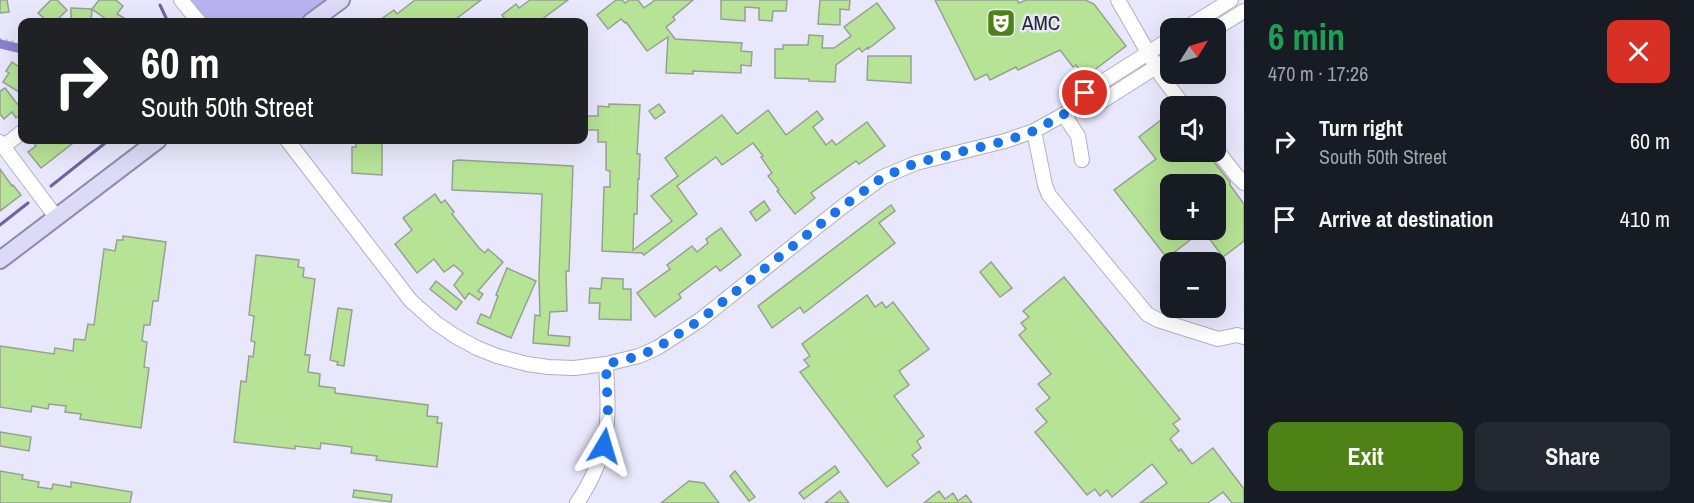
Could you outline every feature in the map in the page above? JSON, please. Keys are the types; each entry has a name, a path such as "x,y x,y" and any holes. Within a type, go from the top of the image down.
{"main road":[{"path":"316,18 341,0"},
{"path":"0,260 153,144"}],"street":[{"path":"181,0 196,18"},
{"path":"1118,0 1162,77 1176,96"},
{"path":"1202,18 1231,0"},
{"path":"1226,22 1244,11"},
{"path":"290,144 411,301 436,323 477,348 497,356 527,364 574,368 606,364 639,356 657,348 700,320 883,177 916,163 1005,141 1034,131 1077,107 1085,93 1160,45"},
{"path":"1077,107 1093,107 1160,64"},
{"path":"1064,115 1078,136 1082,160"},
{"path":"1034,131 1049,195 1147,314 1158,320 1218,339 1237,335 1244,337"},
{"path":"18,134 2,144 56,217"},
{"path":"1226,162 1244,183"},
{"path":"577,503 593,476 604,446 608,414 606,364"}],"path":[{"path":"0,39 18,43"}],"shaded area":[{"path":"181,0 341,0 316,18 196,18"}],"building":[{"path":"0,0 7,0 9,12 0,13"},
{"path":"51,0 57,0 67,10 59,18 44,18 38,13"},
{"path":"99,0 116,0 123,6 117,14 124,18 104,18 92,9"},
{"path":"415,0 481,0 457,18 383,18 394,10 397,14"},
{"path":"530,0 568,0 543,18 504,18 502,15 516,4 519,8"},
{"path":"616,0 622,0 625,3 629,0 638,0 644,8 655,0 693,0 673,17 675,20 666,27 675,39 742,43 741,51 752,52 751,66 741,65 741,73 693,71 693,74 666,73 668,37 647,51 626,22 621,19 608,29 597,15"},
{"path":"721,0 787,0 786,11 773,11 772,21 759,20 759,8 745,7 745,21 721,19"},
{"path":"820,0 850,0 849,10 840,9 840,25 818,24"},
{"name":"AMC","path":"935,0 1017,0 1019,3 1026,0 1085,0 1094,4 1126,46 1085,77 1076,65 1073,67 1060,50 1018,70 1016,67 990,80 987,74 975,80"},
{"path":"877,3 895,28 868,49 868,47 862,52 859,48 836,65 835,82 775,78 775,49 783,49 783,45 808,45 809,35 823,36 822,48 834,48 851,36 844,27"},
{"path":"71,8 92,9 91,18 71,18"},
{"path":"868,56 911,56 911,83 867,80"},
{"path":"12,62 18,66 18,91 3,82 9,73 6,71"},
{"path":"5,88 18,105 16,118 12,112 4,119 0,114 0,91"},
{"path":"609,104 640,105 637,154 640,154 639,180 638,178 633,250 672,221 651,196 678,176 665,158 722,115 737,134 768,110 786,135 817,111 823,119 813,127 826,145 832,140 836,145 867,122 885,146 859,164 856,161 811,193 815,198 795,214 768,176 772,173 753,143 722,165 716,157 677,186 697,214 644,255 642,253 602,251 604,187 610,187 610,171 606,170 606,142 598,142 598,130 588,130 588,116 598,116 598,106 609,107"},
{"path":"659,104 665,112 655,119 649,111"},
{"path":"1160,121 1160,162 1214,162 1224,174 1160,174 1160,240 1190,240 1175,252 1162,252 1114,190 1156,159 1139,137"},
{"path":"35,144 72,144 41,168 28,152 36,146"},
{"path":"356,144 382,144 382,175 352,173 352,147 356,147"},
{"path":"453,161 573,166 569,271 566,271 567,311 550,312 548,335 570,337 569,346 533,343 535,315 540,316 542,194 452,190"},
{"path":"0,169 21,195 0,211"},
{"path":"1226,177 1244,204 1244,241 1226,255 1226,252 1219,252 1210,240 1226,240"},
{"path":"435,194 441,203 445,200 454,212 452,214 479,248 485,253 488,249 503,262 478,291 483,294 479,300 469,293 465,299 454,285 463,273 454,265 444,272 434,259 417,273 395,244 412,230 403,218"},
{"path":"764,201 770,210 756,221 750,212"},
{"path":"891,205 895,211 879,223 895,243 804,313 800,307 772,328 758,306"},
{"path":"721,228 741,255 720,271 716,266 679,294 681,298 655,317 637,293 670,269 667,265 692,246 697,252 708,243 706,239"},
{"path":"123,236 166,242 158,301 153,301 150,325 144,325 142,341 147,342 144,367 149,368 141,428 80,419 81,414 65,412 66,406 49,404 48,409 32,406 31,412 0,407 0,346 54,354 55,348 73,351 74,339 85,340 88,324 94,325 104,249 115,251 117,240 123,240"},
{"path":"256,255 299,260 298,267 304,268 303,277 315,279 305,355 310,355 308,372 320,374 319,386 335,388 335,393 428,405 427,416 438,417 437,423 442,423 437,467 376,460 377,456 351,453 352,447 321,443 320,449 295,446 295,449 234,442 241,381 246,382 249,356 253,357 255,342 251,341 254,316 249,315"},
{"path":"991,262 1012,288 1000,297 980,272"},
{"path":"507,268 536,281 511,338 477,323 481,314 490,318"},
{"path":"1064,277 1180,419 1173,424 1179,431 1170,439 1179,451 1181,449 1192,464 1213,448 1244,489 1244,503 1232,503 1223,492 1208,503 1140,503 1167,483 1152,464 1112,497 1107,490 1100,496 1095,489 1087,495 1035,432 1047,422 1036,409 1050,398 1038,384 1051,374 1019,335 1026,329 1021,323 1029,317 1023,311"},
{"path":"602,278 623,279 623,289 631,289 631,320 599,319 600,303 589,303 590,288 601,289"},
{"path":"436,281 462,302 456,310 430,289"},
{"path":"867,295 875,307 882,302 886,308 893,302 929,349 899,371 909,385 894,396 924,436 917,441 921,448 912,455 919,463 887,487 800,372 809,366 804,360 810,356 802,344"},
{"path":"338,308 352,310 344,366 337,365 338,362 330,360"},
{"path":"0,432 31,437 29,451 0,446"},
{"path":"835,466 839,472 804,499 799,493"},
{"path":"0,471 23,475 22,479 39,482 38,487 52,489 53,484 71,487 71,482 132,492 130,503 0,503"},
{"path":"735,471 755,497 749,501 730,476"},
{"path":"689,481 704,483 719,503 661,503"},
{"path":"354,490 392,495 391,502 353,497"},
{"path":"840,491 849,503 825,503"},
{"path":"939,491 945,499 953,493 958,501 966,495 972,503 924,503"}],"waterway":[{"path":"160,5 166,18"},
{"path":"0,44 18,48"},
{"path":"51,186 104,144"},
{"path":"0,225 28,203"}],"place":[{"name":"AMC","path":"1001,23"}],"route":[{"path":"604,446 608,426 606,364 639,356 657,348 700,320 883,177 916,163 1005,141 1034,131 1077,107 1085,93"}]}
